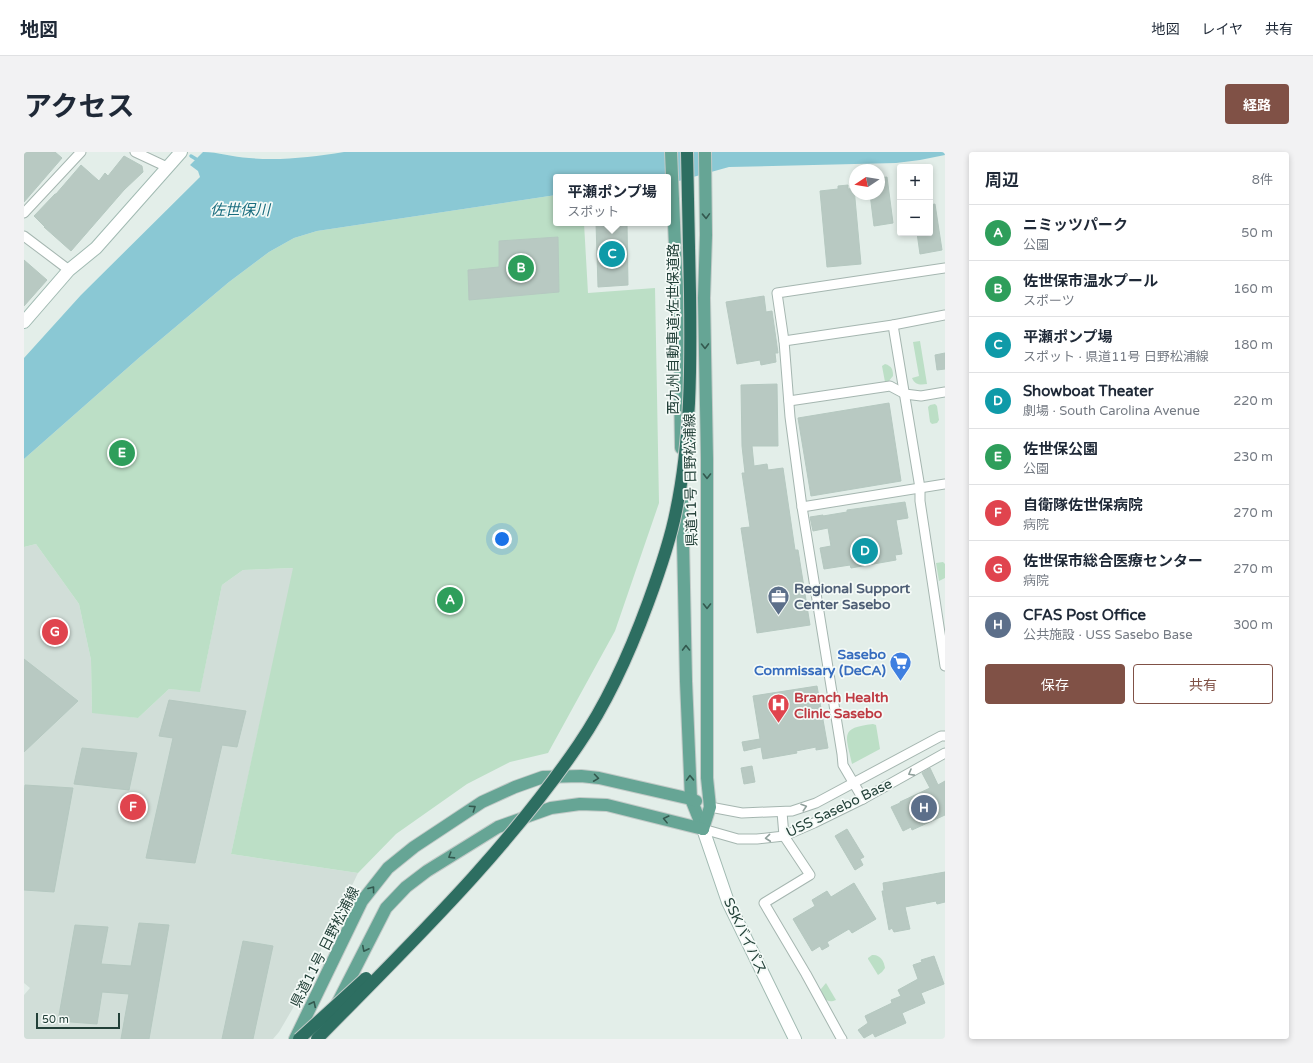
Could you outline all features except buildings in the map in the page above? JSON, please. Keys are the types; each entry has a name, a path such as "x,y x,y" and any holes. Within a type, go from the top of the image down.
{"highway":[{"name":"西九州自動車道;佐世保道路","path":"318,1039 484,865 514,830 581,742 609,694 634,643 662,566 676,511 684,460 689,406 691,351 687,152"},
{"name":"西九州自動車道;佐世保道路","path":"299,1039 343,998 422,931"},
{"path":"292,1039 343,998"}],"main road":[{"name":"県道11号 日野松浦線","path":"671,152 676,270 681,327 680,385 683,528 691,799 703,829"},
{"name":"県道11号 日野松浦線","path":"703,829 710,807 707,778 707,459 704,298 706,235 704,152"},
{"name":"県道11号 日野松浦線","path":"295,1039 362,901 388,868 414,848 482,802 515,787 543,777 581,776 599,778 691,799 710,807"},
{"path":"318,1039 386,908 406,886 498,828 551,808 580,804 607,805 703,829"}],"street":[{"path":"24,213 82,152"},
{"path":"135,152 167,167"},
{"path":"24,322 69,270 96,248 181,152"},
{"path":"24,236 69,270"},
{"path":"863,799 843,764 802,507 789,401 784,341 777,293 945,268"},
{"path":"784,341 945,315"},
{"path":"893,324 920,488 920,501 945,666"},
{"path":"789,401 890,386 905,394 921,396 945,392"},
{"path":"802,507 945,484"},
{"name":"USS Sasebo Base","path":"710,807 742,814 792,811 816,803 941,736 945,736"},
{"name":"USS Sasebo Base","path":"703,829 738,839 758,839 784,836 863,799 945,753"},
{"path":"782,812 784,836 810,875 764,903 842,1039"},
{"name":"SSKバイパス","path":"703,829 728,902 795,1039"}],"shaded area":[{"path":"36,544 79,604 91,660 92,712 138,718 169,689 200,691 222,585 243,570 294,568 231,854 358,873 293,1008 279,1032 273,1039 24,1039 24,995 30,988 24,983 24,547"}],"green space":[{"path":"553,195 553,226 584,226 588,293 655,288 659,503 615,631 548,753 510,762 467,784 396,834 358,873 231,854 293,568 243,570 222,585 200,692 169,689 138,718 92,713 91,660 79,604 36,544 24,547 24,459 141,356 229,282 269,252 294,238 317,231"},
{"path":"920,341 927,384 918,384 912,378 919,376 913,342"},
{"path":"885,364 892,368 893,372 893,376 888,382 885,382 882,366"},
{"path":"935,404 937,406 939,420 937,423 932,424 930,422 928,407"},
{"path":"943,562 945,564 945,578 939,581 936,563"},
{"path":"873,724 876,725 880,749 852,764 847,740 850,731 855,728"},
{"path":"872,955 879,957 883,961 885,968 878,975 868,959"},
{"path":"826,983 836,1000 828,1001 822,995 821,989"}],"water":[{"name":"佐世保川","path":"203,152 261,159 284,159 344,152 945,152 945,155 896,163 729,167 671,183 671,174 553,174 553,195 317,231 294,238 269,252 229,282 141,356 24,459 24,358 81,295 200,177 198,171 190,165"}],"waterway":[{"path":"191,156 196,159"}],"place":[{"name":"平瀬ポンプ場","path":"612,254"},
{"name":"佐世保市温水プール","path":"521,268"},
{"name":"佐世保公園","path":"122,453"},
{"name":"Showboat Theater","path":"865,551"},
{"name":"ニミッツパーク","path":"450,600"},
{"name":"Regional Support Center Sasebo","path":"778,616"},
{"name":"佐世保市総合医療センター","path":"55,632"},
{"name":"Sasebo Commissary (DeCA)","path":"901,682"},
{"name":"Branch Health Clinic Sasebo","path":"779,724"},
{"name":"自衛隊佐世保病院","path":"133,807"},
{"name":"CFAS Post Office","path":"924,808"}]}
